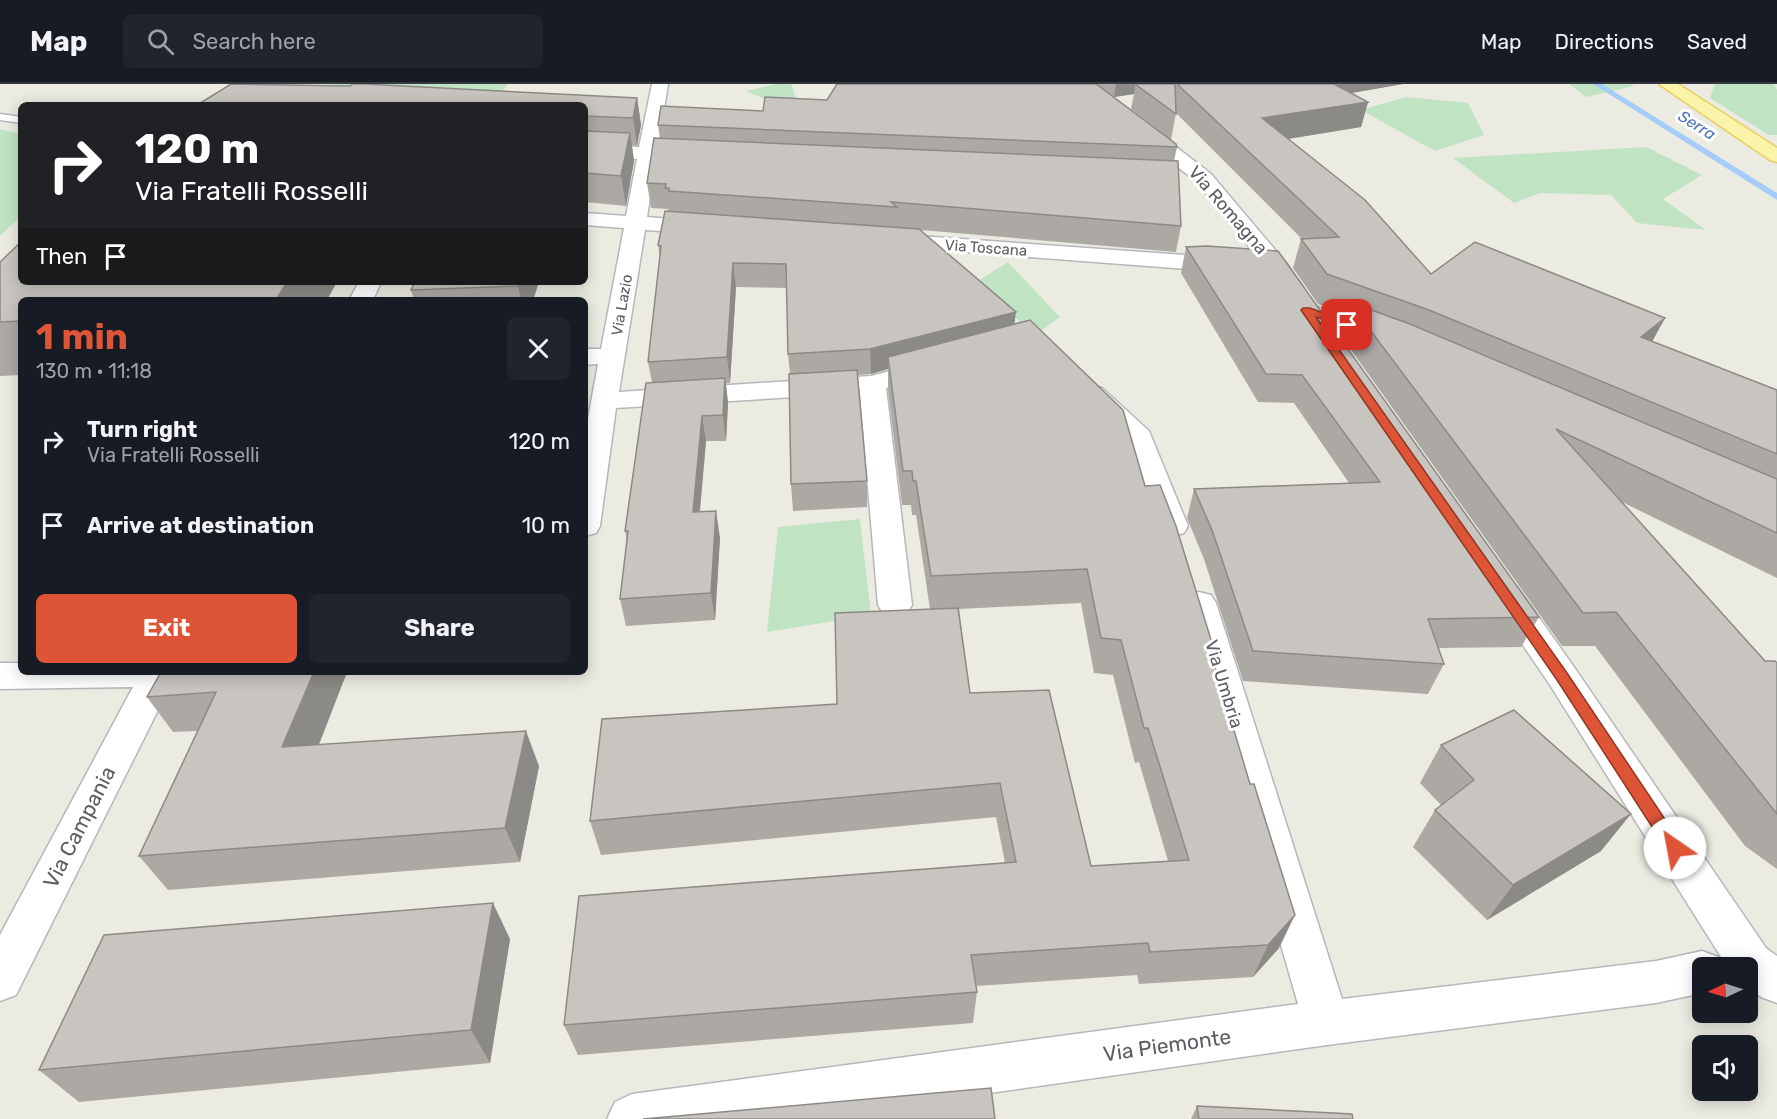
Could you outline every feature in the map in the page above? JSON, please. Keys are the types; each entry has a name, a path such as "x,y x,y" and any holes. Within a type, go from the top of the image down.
{"main road":[{"path":"1667,84 1777,156"}],"street":[{"name":"Via Lazio","path":"588,506 604,401 660,84"},
{"name":"Via Romagna","path":"1079,84 1204,178 1279,269 1340,358"},
{"path":"1061,94 1103,100 1133,101"},
{"path":"588,151 720,156"},
{"path":"1168,176 1204,178"},
{"path":"588,219 732,230"},
{"name":"Via Toscana","path":"875,240 1279,269"},
{"path":"1306,310 1408,348"},
{"path":"588,357 613,356"},
{"path":"604,401 872,384 964,360"},
{"name":"Via Umbria","path":"1067,371 1136,430 1186,560 1328,1023"},
{"path":"872,384 895,605"},
{"path":"1488,570 1562,676 1742,957"},
{"name":"Via Campania","path":"0,676 53,675"},
{"name":"Via Campania","path":"0,980 157,675"},
{"name":"Via Piemonte","path":"632,1119 1328,1023 1656,982 1692,974"}],"lane":[{"path":"0,117 18,120"}],"green space":[{"path":"330,84 508,84 493,102 308,102"},
{"path":"776,84 791,84 796,98 769,101 746,91"},
{"path":"1569,84 1631,84 1634,86 1586,97"},
{"path":"1715,84 1774,84 1777,90 1777,135 1769,135 1710,98"},
{"path":"1406,97 1468,103 1484,135 1435,151 1361,110"},
{"path":"0,129 18,133 18,219 0,236"},
{"path":"1646,147 1702,175 1663,199 1706,230 1637,223 1611,195 1540,193 1514,203 1453,158"},
{"path":"1008,262 1060,317 1035,335 976,282"},
{"path":"860,519 871,615 767,632 778,527"}],"building":[{"path":"231,84 350,86 364,84 637,98 633,118 588,116 588,102 202,102"},
{"path":"837,84 1096,84 1177,147 658,125 661,106 763,111 765,97 827,100"},
{"path":"1135,84 1175,84 1176,114"},
{"path":"1177,84 1334,84 1368,102 1262,118 1365,200 1431,274 1475,242 1665,318 1641,337 1777,390 1777,454 1429,310 1327,274 1301,239 1339,237"},
{"path":"588,131 630,133 621,176 588,173"},
{"path":"654,138 1178,161 1181,226 891,202 897,207 669,191 669,188 665,188 666,184 647,183"},
{"path":"665,211 919,229 1016,312 870,349 788,354 786,264 733,263 727,357 648,362 661,246 658,245"},
{"path":"18,245 18,285 285,285 278,297 18,297 18,321 0,322 0,262"},
{"path":"1207,246 1278,251 1539,617 1428,619 1444,664 1253,651 1212,530 1194,489 1380,482 1302,375 1266,374 1186,247"},
{"path":"414,285 518,285 518,286 411,290"},
{"path":"1349,302 1410,324 1777,479 1777,533 1556,429 1765,661 1777,663 1777,814 1616,612 1583,613"},
{"path":"1030,320 1123,410 1145,486 1160,485 1176,526 1212,643 1208,643 1250,784 1254,784 1295,915 1268,945 1150,952 1148,943 971,955 977,992 564,1025 579,896 1016,862 1000,783 590,821 602,719 837,704 835,613 958,608 970,693 1049,690 1091,866 1189,860 1148,728 1144,728 1121,640 1101,638 1087,569 931,576 916,481 913,481 912,471 903,471 888,357"},
{"path":"857,370 867,481 791,484 789,374"},
{"path":"725,378 723,415 702,416 693,512 716,511 711,593 620,599 628,531 625,531 646,383"},
{"path":"159,675 313,675 282,747 526,731 505,828 139,856 216,692 147,697"},
{"path":"1514,710 1631,814 1513,885 1435,810 1474,780 1441,745"},
{"path":"493,903 471,1030 39,1070 104,935"},
{"path":"991,1088 995,1119 643,1119"},
{"path":"1197,1106 1352,1114 1353,1119 1199,1119"}],"waterway":[{"name":"Serra","path":"1597,84 1777,197"}],"route":[{"path":"1347,325 1306,310 1562,676 1675,848"}]}
